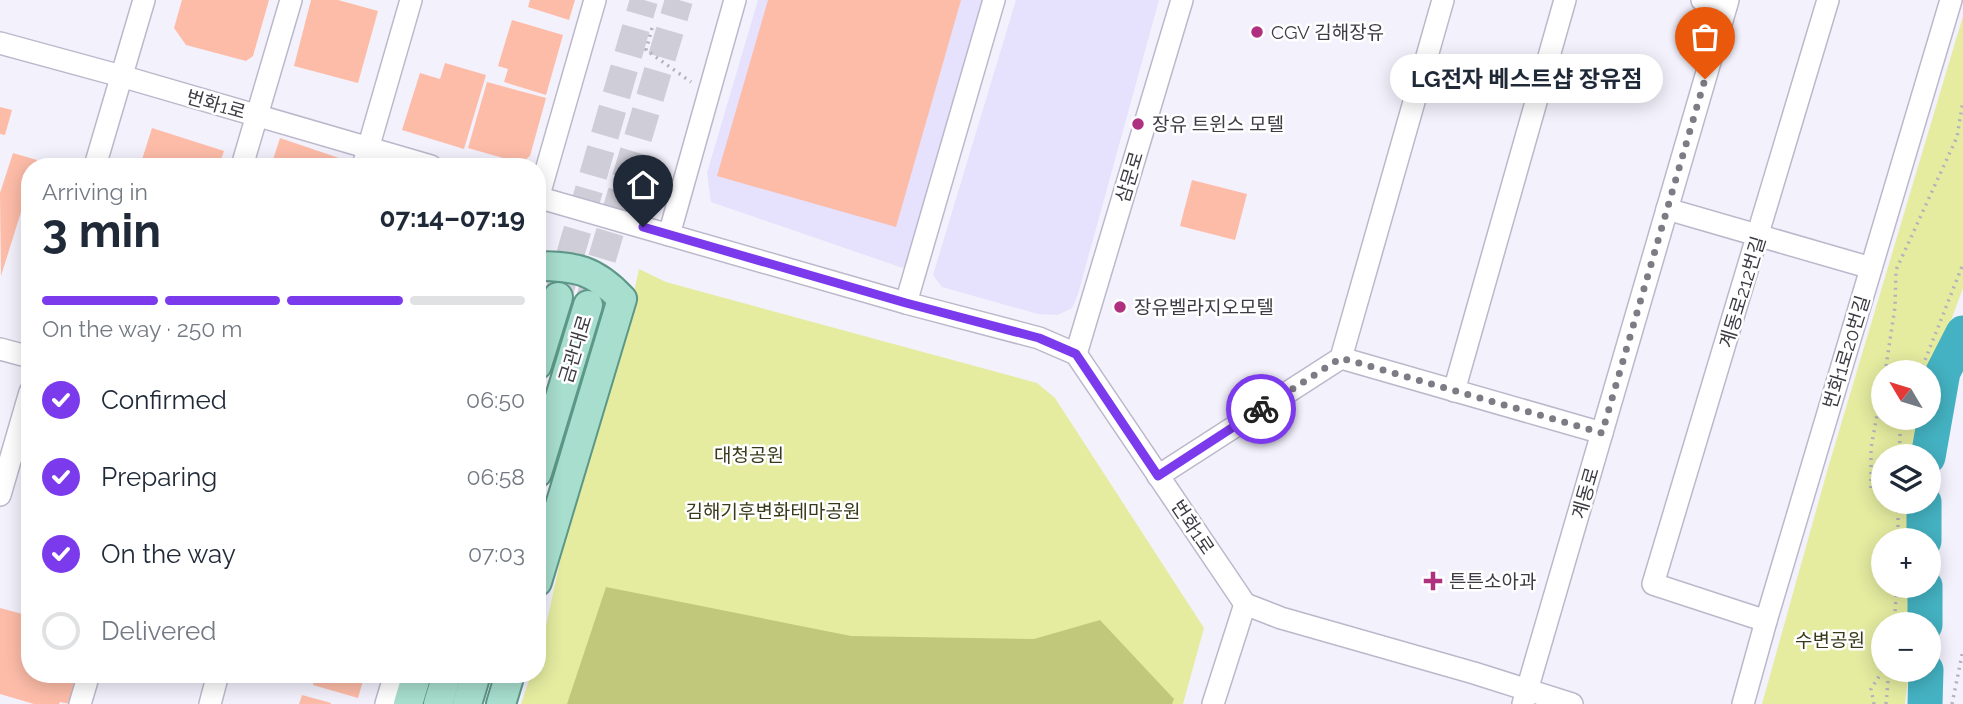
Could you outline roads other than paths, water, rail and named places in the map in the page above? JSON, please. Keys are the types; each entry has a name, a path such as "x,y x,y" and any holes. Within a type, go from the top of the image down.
{"main road":[{"path":"546,266 585,271 610,286 622,299 546,552"},
{"name":"금관대로","path":"546,336 558,297"},
{"name":"금관대로","path":"546,444 589,305"},
{"path":"408,704 414,683"},
{"path":"438,704 444,683"},
{"path":"467,704 473,683"},
{"path":"500,704 507,683"}],"street":[{"path":"97,158 144,0"},
{"path":"244,158 291,0"},
{"path":"365,157 411,0"},
{"path":"546,170 595,0"},
{"path":"669,235 735,0"},
{"path":"906,303 994,0"},
{"name":"삼문로","path":"1076,354 1182,0"},
{"path":"1158,476 1341,358 1443,0"},
{"path":"1454,391 1565,0"},
{"path":"1702,0 1727,3"},
{"name":"계동로212번길","path":"1766,621 1653,584 1828,0"},
{"name":"번화1로20번길","path":"1743,704 1951,0"},
{"name":"계동로","path":"1525,697 1727,3"},
{"name":"번화1로","path":"0,43 257,116 365,157"},
{"path":"546,200 1039,338 1076,354"},
{"path":"1667,209 1871,268"},
{"path":"0,349 21,355"},
{"name":"번화1로","path":"1076,354 1245,604"},
{"path":"1341,358 1602,433"},
{"path":"0,495 21,424"},
{"path":"1213,704 1245,604 1525,697 1572,704"},
{"path":"80,704 86,683"},
{"path":"210,704 216,683"},
{"path":"386,704 392,683"}],"waterway":[{"path":"1930,444 1943,372 1963,333"},
{"path":"1924,514 1924,528"},
{"path":"1925,598 1925,612"},
{"path":"1925,704 1926,682"}],"tunnel":[{"path":"558,297 644,0"},
{"path":"590,299 679,0"}],"place":[{"name":"CGV 김해장유","path":"1257,32"},
{"name":"LG전자 베스트샵 장유점","path":"1705,79"},
{"name":"장유 트윈스 모텔","path":"1138,124"},
{"name":"장유벨라지오모텔","path":"1120,307"},
{"name":"튼튼소아과","path":"1433,581"}],"park label":[{"name":"대청공원","path":"749,455"},
{"name":"김해기후변화테마공원","path":"773,511"},
{"name":"수변공원","path":"1830,640"}]}
